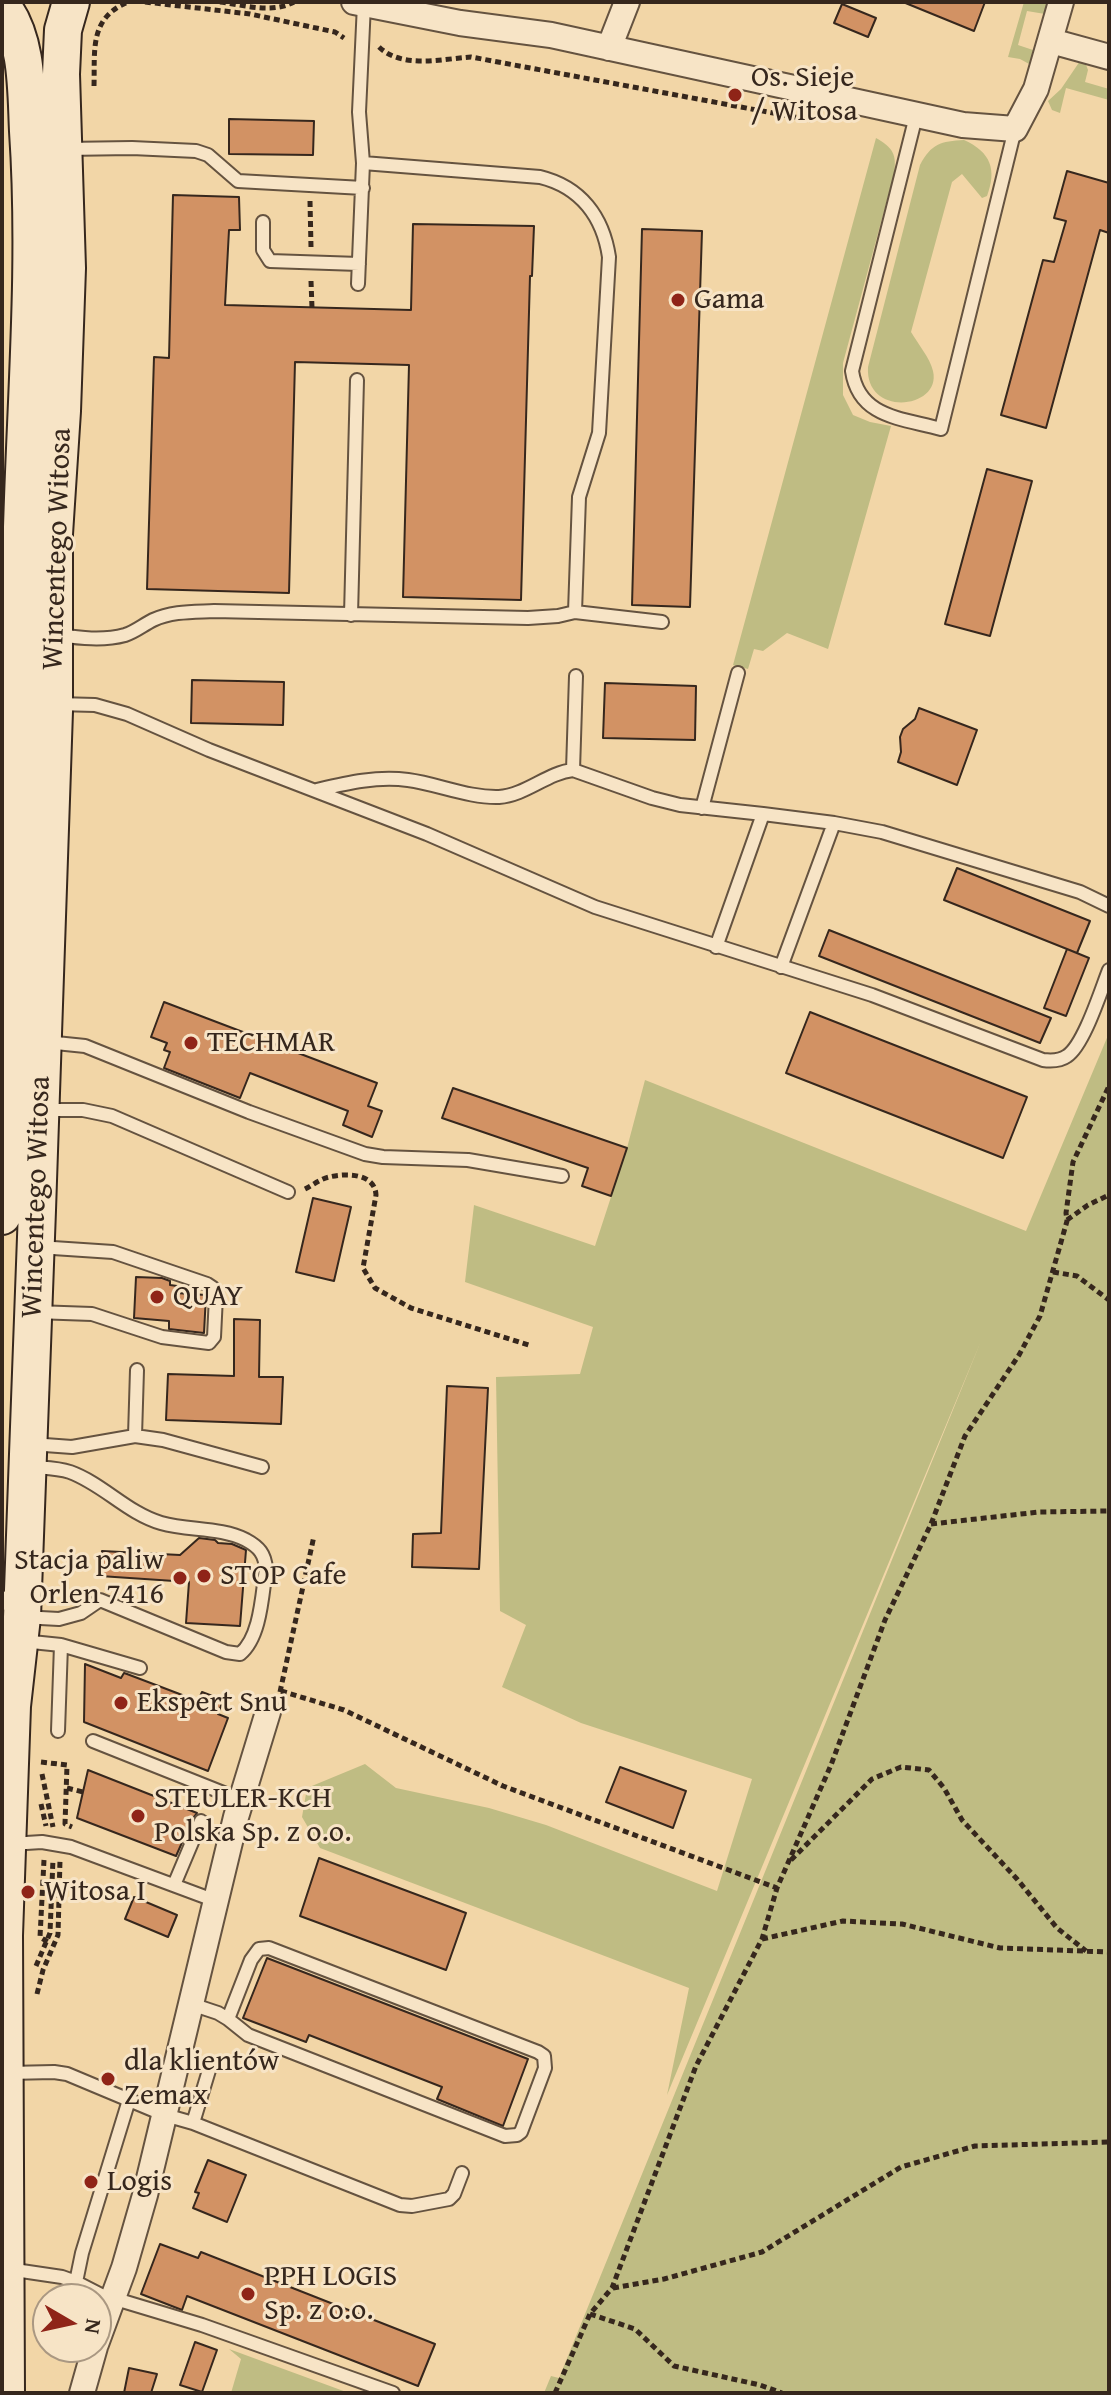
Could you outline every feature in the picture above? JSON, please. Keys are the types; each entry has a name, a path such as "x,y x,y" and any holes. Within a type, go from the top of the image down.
{"main road":[{"path":"2,7 49,9 62,2"},
{"name":"Wincentego Witosa","path":"6,2393 4,1948 24,1844 12,1706 14,1618 27,1455 41,1110 54,704 54,534 67,268 62,46 71,2"},
{"name":"Wincentego Witosa","path":"2,7 13,21 23,61 32,191 2,1216"}],"street":[{"path":"609,48 627,2"},
{"path":"359,3 460,23 551,35 916,116 963,125 1015,129 1036,89 1061,2"},
{"path":"1051,41 1109,57"},
{"path":"113,2301 145,2195 241,1800 268,1712"},
{"path":"82,2393 91,2363"}],"lane":[{"path":"358,284 363,188 359,3"},
{"path":"916,116 852,371 854,387 867,405 885,414 941,429 1015,129"},
{"path":"64,149 196,151 208,155 238,181 363,188"},
{"path":"363,163 554,180 585,201 606,237 609,257 599,433 579,497 575,612"},
{"path":"263,222 263,250 270,261 359,264"},
{"path":"351,615 357,380"},
{"path":"54,634 85,639 120,636 174,613 214,611 528,618 575,612 662,622"},
{"path":"702,808 738,673"},
{"path":"573,770 576,676"},
{"path":"54,704 95,705 127,714 209,750 427,834 595,907 872,995 1043,1060 1064,1058 1080,1042 1109,970"},
{"path":"317,791 363,779 407,780 485,797 502,797 573,770 652,798 702,808 834,823 882,832 1011,869 1080,892 1109,906"},
{"path":"716,947 763,814"},
{"path":"781,967 834,823"},
{"path":"43,1042 85,1046 249,1112 365,1154 468,1160 562,1176"},
{"path":"41,1110 83,1110 112,1116 288,1192"},
{"path":"32,1312 92,1314 181,1341 209,1343 214,1337 216,1296 207,1284 113,1252 35,1246"},
{"path":"135,1436 137,1370"},
{"path":"27,1455 135,1436 163,1440 262,1467"},
{"path":"14,1618 70,1617 100,1600 226,1652 240,1654 248,1648 255,1633 266,1569 265,1558 259,1548 245,1539 227,1533 159,1523 136,1513 97,1486 27,1455"},
{"path":"14,1618 61,1645 140,1668"},
{"path":"58,1731 61,1645"},
{"path":"93,1741 241,1800"},
{"path":"174,1885 201,1821"},
{"path":"24,1844 57,1844 88,1853 216,1901"},
{"path":"191,2004 218,2013 258,2040 505,2136 521,2132 545,2068 544,2056 538,2052 265,1948 259,1949 251,1960 228,2019"},
{"path":"193,2123 210,2067"},
{"path":"5,2073 67,2074 165,2115 193,2123 405,2206 449,2199 462,2173"},
{"path":"76,2282 129,2100"},
{"path":"5,2268 62,2277 113,2301 119,2300 202,2325 393,2393"}],"path":[{"path":"95,58 101,24 109,12 128,2"},
{"path":"145,2 275,19 335,32 349,41"},
{"path":"220,2 268,9 281,8 294,2"},
{"path":"378,46 397,59 415,61 471,57 819,121"},
{"path":"555,2393 590,2314 612,2288 696,2066 762,1939 777,1888 831,1765 885,1620 931,1524 965,1436 1019,1355 1040,1316 1067,1221 1073,1162 1109,1086"},
{"path":"288,1192 300,1192 334,1176 354,1176 372,1181 376,1186 376,1195 363,1268 375,1288 411,1308 532,1346"},
{"path":"1067,1221 1088,1205 1109,1195"},
{"path":"1053,1272 1077,1276 1109,1300"},
{"path":"931,1524 1039,1512 1109,1511"},
{"path":"268,1712 280,1691 314,1536"},
{"path":"280,1691 344,1710 503,1786 777,1888"},
{"path":"41,1762 67,1765 65,1824 93,1836 88,1853"},
{"path":"788,1864 872,1779 901,1767 929,1770 944,1788 962,1820 1057,1928 1086,1951"},
{"path":"67,1788 83,1792"},
{"path":"35,2004 41,1978 58,1935 60,1857 50,1812 36,1815 24,1844 44,1856 40,1937 54,1944"},
{"path":"762,1939 843,1921 902,1924 1000,1948 1109,1952"},
{"path":"612,2288 664,2279 762,2252 901,2167 975,2146 1109,2142"},
{"path":"590,2314 635,2329 674,2366 760,2385 782,2393"}],"shaded area":[{"path":"1024,2 1049,2 1045,14 1027,11 1018,45 1033,50 1031,65 1008,57"},
{"path":"1080,61 1085,62 1088,70 1085,82 1109,89 1109,100 1066,88 1060,113 1052,110 1048,101 1061,89"},
{"path":"876,138 892,152 894,174 843,363 843,395 853,415 891,426 828,649 787,633 763,651 754,649 748,669 733,665"},
{"path":"964,140 986,156 991,170 990,187 987,196 982,198 962,174 952,182 911,332 927,356 933,371 933,384 926,394 916,400 890,401 878,394 870,383 868,367 920,165 928,152 938,145"},
{"path":"1109,1033 1109,2393 544,2393 551,2376 559,2378 981,1341 667,2095 689,1988 320,1848 302,1817 307,1788 365,1764 396,1788 489,1808 546,1825 717,1891 752,1779 581,1723 502,1687 526,1625 500,1611 496,1377 580,1374 593,1327 465,1282 474,1205 595,1246 645,1080 1026,1231"},
{"path":"229,2349 349,2393 231,2393 241,2359"}],"building":[{"path":"903,2 985,2 974,31"},
{"path":"842,4 876,18 868,37 834,23"},
{"path":"229,119 314,121 313,155 229,154"},
{"path":"1067,171 1109,183 1109,233 1100,230 1046,428 1001,415 1043,260 1054,262 1066,221 1054,218"},
{"path":"173,195 239,197 240,230 229,230 225,305 411,310 413,224 534,226 521,600 403,597 409,365 295,362 289,593 147,589 154,357 169,358"},
{"path":"642,229 702,231 690,607 632,605"},
{"path":"987,469 1032,481 990,636 945,624"},
{"path":"192,680 284,682 283,725 191,723"},
{"path":"605,683 696,686 695,740 603,738"},
{"path":"919,708 977,730 957,785 898,762 903,729 915,719"},
{"path":"957,868 1090,921 1077,953 944,900"},
{"path":"829,930 1051,1018 1040,1043 819,956"},
{"path":"1067,949 1089,958 1066,1016 1044,1008"},
{"path":"164,1002 377,1083 368,1106 382,1111 372,1137 343,1125 348,1111 250,1073 240,1098 164,1068 170,1052 164,1050 167,1043 151,1037"},
{"path":"810,1012 1027,1097 1003,1158 786,1073"},
{"path":"453,1088 627,1148 611,1196 582,1186 588,1168 442,1118"},
{"path":"313,1198 351,1207 334,1281 296,1272"},
{"path":"136,1277 170,1281 170,1285 177,1286 176,1293 206,1295 204,1333 169,1329 169,1321 134,1318"},
{"path":"234,1319 260,1320 259,1377 283,1377 281,1424 166,1420 168,1374 234,1376"},
{"path":"447,1386 488,1388 479,1569 412,1567 413,1534 441,1533"},
{"path":"199,1538 246,1550 240,1626 186,1623 189,1582 100,1576 102,1551 180,1555"},
{"path":"85,1664 121,1678 124,1673 198,1701 202,1692 223,1700 218,1714 228,1718 208,1771 84,1722"},
{"path":"620,1767 686,1791 673,1828 606,1802"},
{"name":"STEULER-KCH Polska Sp. z o.o.","path":"88,1770 197,1813 176,1856 77,1818"},
{"path":"319,1858 466,1913 446,1970 300,1916"},
{"path":"134,1897 177,1915 168,1937 125,1919"},
{"path":"267,1958 528,2059 503,2126 437,2099 442,2087 309,2035 306,2042 243,2018"},
{"path":"208,2160 246,2175 227,2222 193,2208 199,2193 195,2192"},
{"path":"160,2244 198,2258 201,2252 435,2344 418,2386 187,2296 182,2310 141,2294"},
{"path":"195,2342 217,2350 202,2392 180,2385"},
{"path":"129,2368 157,2374 151,2393 124,2393"}],"place":[{"name":"Os. Sieje / Witosa","path":"735,95"},
{"name":"Gama","path":"678,300"},
{"name":"TECHMAR","path":"191,1043"},
{"name":"QUAY","path":"157,1297"},
{"name":"STOP Cafe","path":"204,1576"},
{"name":"Stacja paliw Orlen 7416","path":"180,1578"},
{"name":"Ekspert Snu","path":"121,1703"},
{"name":"STEULER-KCH Polska Sp. z o.o.","path":"138,1816"},
{"name":"Witosa I","path":"28,1892"},
{"name":"dla klientów Zemax","path":"108,2079"},
{"name":"Logis","path":"91,2182"},
{"name":"PPH LOGIS Sp. z o.o.","path":"248,2294"}]}
